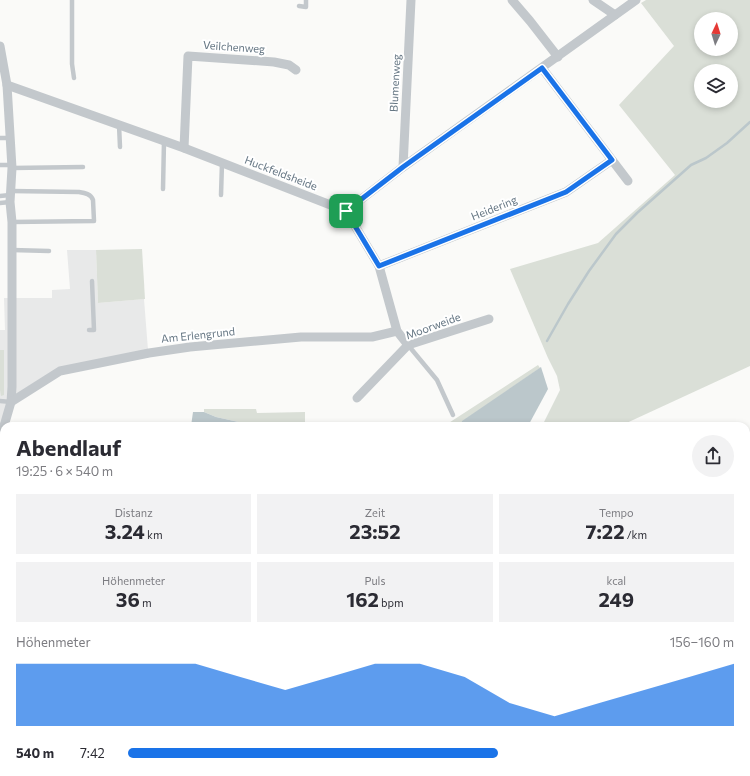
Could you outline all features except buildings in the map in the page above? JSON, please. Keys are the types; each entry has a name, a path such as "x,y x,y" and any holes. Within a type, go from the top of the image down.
{"street":[{"name":"Blumenweg","path":"403,167 411,0"},
{"path":"512,0 558,57"},
{"path":"593,0 615,15"},
{"path":"408,345 397,331 379,266 346,211 403,167 636,0"},
{"path":"0,46 2,73 7,85 12,166 12,388 11,402 5,422"},
{"name":"Veilchenweg","path":"184,148 188,56 274,62 289,65 296,70"},
{"path":"542,68 628,181"},
{"name":"Huckfeldsheide","path":"7,85 184,148 346,211"},
{"name":"Heidering","path":"379,266 566,192 612,160"},
{"name":"Moorweide","path":"357,398 408,345 489,319"},
{"name":"Am Erlengrund","path":"11,402 60,371 149,353 190,347 301,337 372,337 397,331"}],"lane":[{"path":"72,0 72,64 74,78"},
{"path":"299,6 306,7 306,0"},
{"path":"118,125 120,147"},
{"path":"0,138 10,138"},
{"path":"163,189 164,141"},
{"path":"221,195 222,163"},
{"path":"0,166 83,167"},
{"path":"0,196 79,192 89,195 93,200 94,221 12,222"},
{"path":"0,203 11,196"},
{"path":"12,250 49,251"},
{"path":"89,330 94,330 92,281"},
{"path":"408,345 438,380 453,415"},
{"path":"0,401 11,402"}],"shaded area":[{"path":"646,0 750,0 750,366 629,422 544,422 560,390 557,376 510,269 598,243 675,175 619,105 674,46 641,3"},
{"path":"142,249 145,299 98,303 96,250"},
{"path":"67,250 96,250 98,303 144,299 148,350 58,368 24,389 3,422 0,422 0,330 5,330 4,298 52,298 52,290 70,289"},
{"path":"0,350 4,350 4,395 1,396 0,390"},
{"path":"538,365 540,368 463,422 450,422"},
{"path":"541,367 548,389 530,422 462,421"},
{"path":"204,409 256,409 257,413 305,412 305,422 238,422 216,417 204,412"},
{"path":"193,412 204,412 216,417 238,422 192,422"}],"waterway":[{"path":"547,341 589,271 616,234 637,213 691,165 706,158 727,143 750,122"}],"route":[{"path":"542,68 612,160 566,192 379,266 346,211 403,167 542,68"}]}
